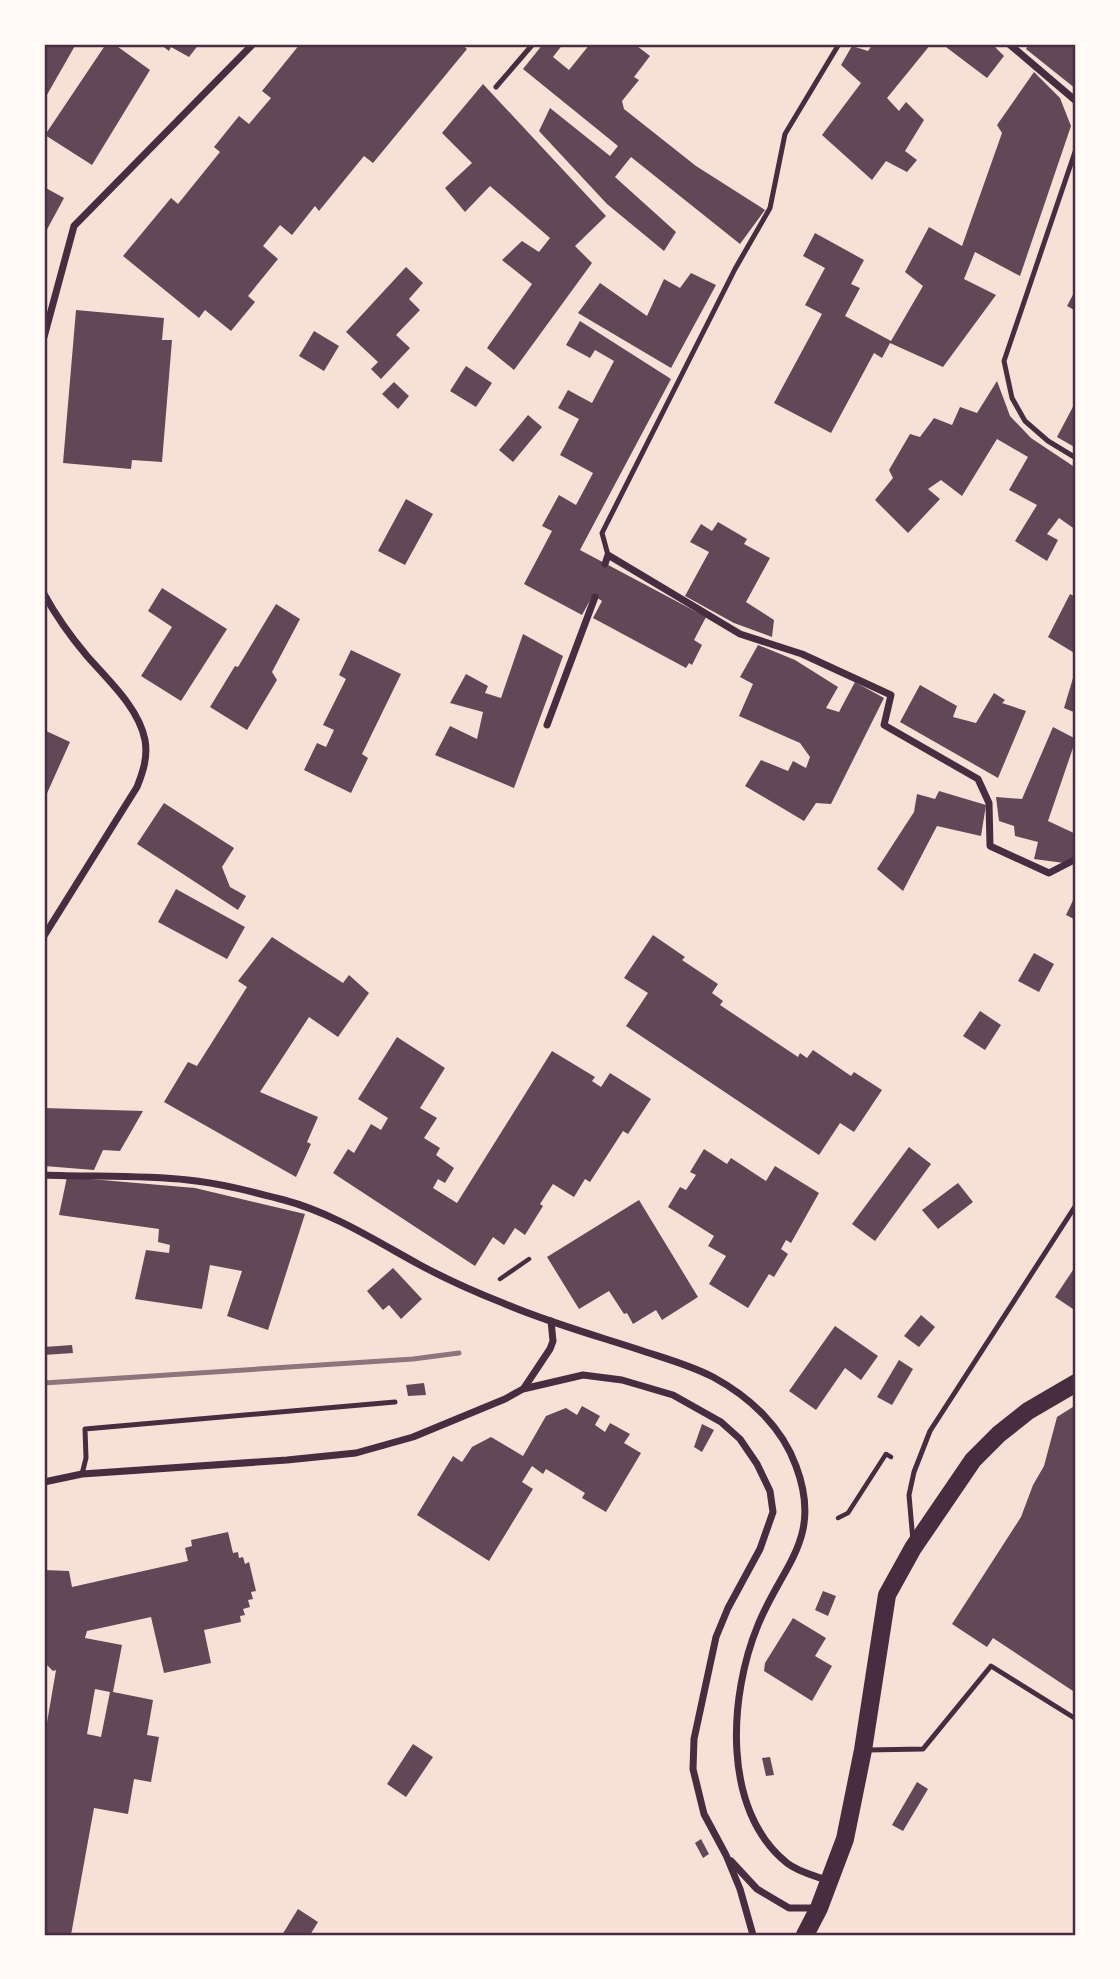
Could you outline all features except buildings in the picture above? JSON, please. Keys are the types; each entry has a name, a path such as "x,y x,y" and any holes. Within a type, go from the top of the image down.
{"main road":[{"path":"805,1935 819,1908 845,1839 863,1750 887,1595 913,1548 973,1460 1020,1417 1076,1383"}],"street":[{"path":"44,337 74,226 253,44"},
{"path":"1009,44 1076,101"},
{"path":"606,564 608,555 740,634 802,654 891,695 884,725 978,779 989,803 990,846 1049,873 1076,859"},
{"path":"44,594 71,635 134,714 145,740 146,756 144,770 136,788 44,936"},
{"path":"547,724 595,597"},
{"path":"44,1175 190,1180 287,1201 354,1228 443,1276 502,1303 671,1360 713,1377 748,1400 777,1431 796,1467 806,1513 802,1539 758,1624 743,1671 738,1713 738,1766 744,1800 769,1845 789,1865 829,1881"},
{"path":"523,1389 536,1373 553,1341 551,1321"},
{"path":"44,1482 82,1474 356,1453 413,1437 523,1389 583,1375 622,1380 673,1395 727,1427 750,1451 765,1478 772,1504 768,1531 716,1637 694,1739 693,1769 704,1814 740,1889 753,1935"},
{"path":"726,1855 757,1889 789,1908 819,1908"}],"lane":[{"path":"496,88 533,44"},
{"path":"608,555 602,533 735,269 770,208 785,134 839,44"},
{"path":"1076,149 1004,361 1012,398 1025,422 1048,441 1076,458"},
{"path":"913,1548 909,1495 914,1472 930,1431 1076,1206"},
{"path":"82,1474 86,1458 85,1429 395,1402"},
{"path":"863,1750 923,1749 991,1666 1076,1719"}],"path":[{"path":"500,1279 529,1259"},
{"path":"838,1518 848,1513 886,1454 891,1457"}],"railway":[{"path":"44,1383 413,1359 459,1353"}]}
